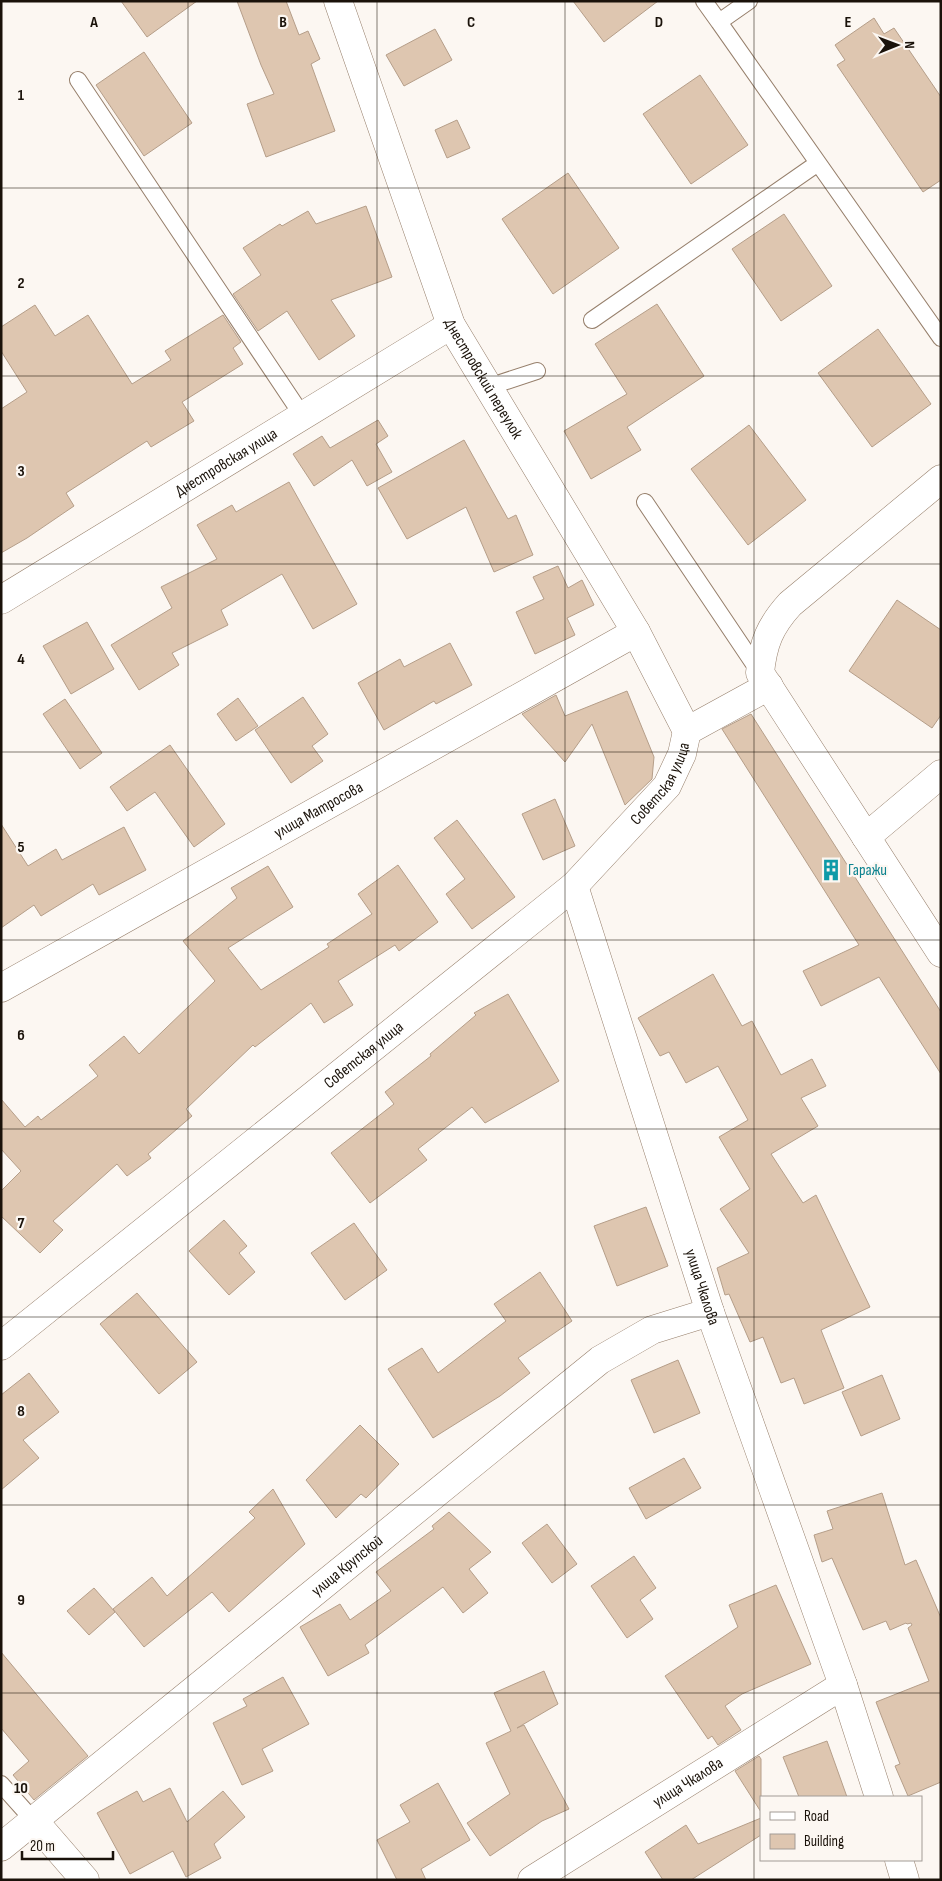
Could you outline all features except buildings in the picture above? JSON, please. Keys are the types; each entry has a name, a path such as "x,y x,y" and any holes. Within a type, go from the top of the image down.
{"street":[{"name":"Днестровский переулок","path":"338,1 451,325 636,632 687,730"},
{"name":"Днестровская улица","path":"1,600 451,325"},
{"path":"941,479 790,604 776,619 766,640 762,655 764,679 941,953"},
{"name":"улица Матросова","path":"1,988 636,632"},
{"path":"687,730 764,679"},
{"name":"Советская улица","path":"1,1346 574,886 667,786 682,754 687,730"},
{"path":"866,837 941,774"},
{"name":"улица Чкалова","path":"574,886 710,1312 843,1686 879,1796"},
{"name":"улица Крупской","path":"1,1847 600,1360 652,1330 710,1312"},
{"name":"улица Чкалова","path":"532,1880 843,1686"},
{"path":"34,1821 85,1880"},
{"path":"899,1861 905,1880"}],"lane":[{"path":"704,1 941,338"},
{"path":"715,1 719,22"},
{"path":"719,22 749,1"},
{"path":"78,80 302,415"},
{"path":"592,320 818,163"},
{"path":"488,387 537,371"},
{"path":"645,502 764,679"},
{"path":"1,1784 34,1821"}],"place":[{"name":"Гаражи","path":"831,870"}]}
